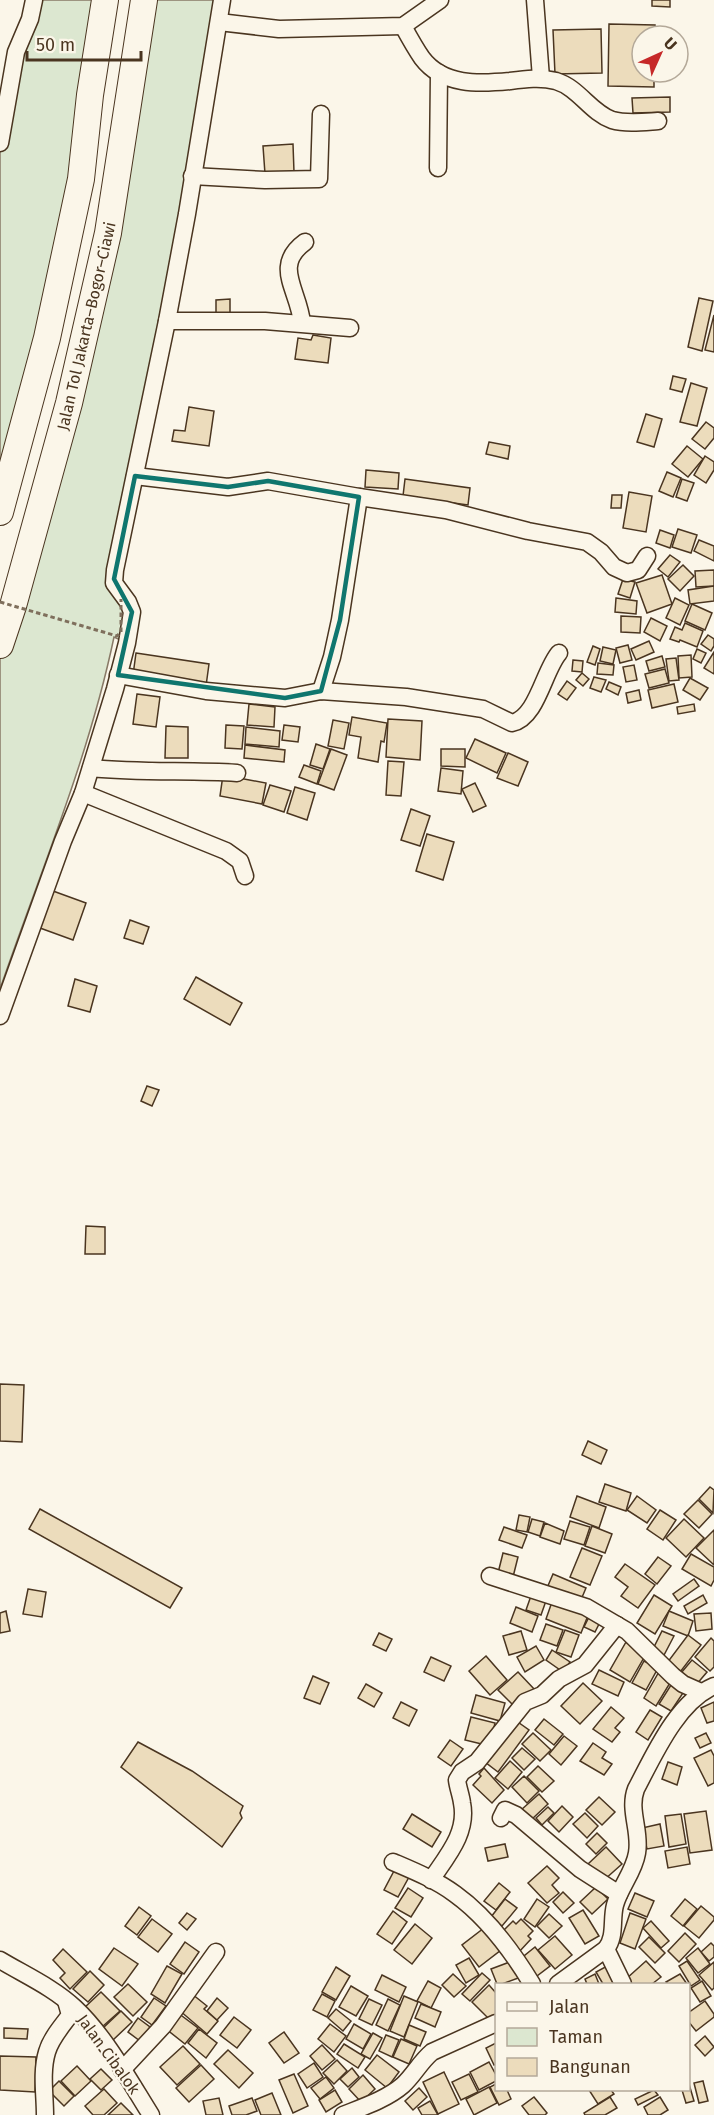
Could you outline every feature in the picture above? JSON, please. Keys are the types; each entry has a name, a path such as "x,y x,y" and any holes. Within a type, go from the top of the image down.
{"highway":[{"path":"0,512 37,377 81,179 90,95 105,0"},
{"name":"Jalan Tol Jakarta–Bogor–Ciawi","path":"0,645 13,606 69,403 108,233 144,0"},
{"path":"0,487 37,377"}],"street":[{"path":"0,143 16,52 30,19 34,0"},
{"path":"0,1016 67,830 83,794 118,675 132,612 128,602 115,586 114,579 167,321 222,0"},
{"path":"219,22 279,29 403,26 440,0"},
{"path":"535,0 541,78"},
{"path":"403,26 422,59 446,78 493,82 541,78 554,80 573,89 597,111 612,119 629,122 658,121"},
{"path":"438,168 439,73"},
{"path":"192,176 265,180 319,179 321,114"},
{"path":"302,323 288,269 292,253 305,242"},
{"path":"167,321 246,320 350,328"},
{"path":"135,476 228,487 268,481 446,510 528,531 579,539 594,545 614,567 627,573 638,570 647,556"},
{"path":"321,691 332,657 340,620 359,497"},
{"path":"118,675 206,691 285,698 321,691 406,697 483,709 506,721 516,723 542,689 553,662 560,653"},
{"path":"91,768 130,772 237,773"},
{"path":"83,794 226,851 240,861 245,876"},
{"path":"490,1575 586,1607 638,1640 683,1684 707,1689"},
{"path":"431,1880 452,1850 463,1825 462,1803 457,1780 462,1772 477,1762 525,1702 542,1695 559,1679 585,1665 617,1625"},
{"path":"559,1983 606,1949 612,1941 612,1917 619,1894 637,1853 637,1832 632,1802 636,1789 683,1710 707,1689"},
{"path":"501,1818 506,1810 516,1815 580,1869 619,1894"},
{"path":"393,1862 453,1893 484,1921 511,1951 531,1983"},
{"path":"606,1949 623,1983"},
{"path":"123,2070 163,2026 216,1952"},
{"name":"Jalan Cibalok","path":"0,1960 66,2001 85,2018 123,2070 151,2115"},
{"path":"45,2115 46,2054 70,2015 66,2001"},
{"path":"343,2115 402,2086 423,2059 432,2052 495,2023"}],"path":[{"path":"0,602 117,636 121,632 121,599"}],"highlighted area":[{"path":"135,476 228,487 268,481 359,497 340,620 321,691 285,698 118,675 132,612 114,579"}],"green space":[{"path":"34,0 105,0 90,95 0,487 0,143"},
{"path":"143,0 222,0 115,570 125,597 127,643 114,637 104,682 77,771 0,989 0,645 43,499"}],"building":[{"path":"652,0 670,0 670,7 652,6"},
{"path":"609,24 630,24 630,84 654,84 654,87 608,86"},
{"path":"601,29 602,73 555,74 553,30"},
{"path":"670,97 670,112 633,113 632,98"},
{"path":"293,144 294,172 265,174 263,146"},
{"path":"699,298 713,301 702,351 688,347"},
{"path":"230,299 230,313 216,314 216,300"},
{"path":"714,315 714,352 705,350"},
{"path":"313,335 331,338 328,363 295,359 298,338 311,340"},
{"path":"673,376 686,379 682,392 670,389"},
{"path":"691,383 707,388 697,426 680,422"},
{"path":"189,407 214,411 209,446 172,441 174,430 185,431"},
{"path":"646,414 662,419 654,447 637,442"},
{"path":"706,422 714,428 714,438 705,449 692,439"},
{"path":"489,442 510,446 508,459 486,454"},
{"path":"687,446 703,459 688,477 672,464"},
{"path":"705,456 714,462 714,470 706,483 694,475"},
{"path":"366,470 399,473 398,489 365,487"},
{"path":"667,472 681,478 673,497 659,491"},
{"path":"405,479 470,488 468,505 403,496"},
{"path":"682,479 694,483 687,501 676,497"},
{"path":"629,492 652,496 646,532 623,528"},
{"path":"612,495 622,495 621,508 611,508"},
{"path":"678,529 697,535 691,553 672,547"},
{"path":"660,530 674,535 670,548 656,543"},
{"path":"699,540 714,546 714,561 694,551"},
{"path":"670,555 680,562 668,577 658,569"},
{"path":"683,565 694,576 680,591 668,579"},
{"path":"714,570 714,586 696,587 695,571"},
{"path":"662,575 672,604 647,613 636,583"},
{"path":"623,579 635,582 630,598 618,594"},
{"path":"714,586 714,601 690,604 688,590"},
{"path":"616,598 637,601 636,614 615,612"},
{"path":"675,598 689,605 680,625 666,618"},
{"path":"692,604 712,613 705,630 685,621"},
{"path":"621,616 641,617 640,633 621,632"},
{"path":"651,618 667,626 660,641 644,632"},
{"path":"685,623 703,631 697,647 680,640 679,642 670,639 675,627 682,630"},
{"path":"708,635 714,639 711,651 701,644"},
{"path":"649,641 654,652 636,660 631,649"},
{"path":"628,645 632,660 620,663 616,648"},
{"path":"593,646 600,649 595,665 587,662"},
{"path":"603,647 616,650 613,664 600,661"},
{"path":"697,649 706,653 701,663 693,659"},
{"path":"714,652 714,674 704,668"},
{"path":"136,653 209,664 206,686 133,675"},
{"path":"691,655 692,677 679,678 678,656"},
{"path":"662,656 665,667 649,671 646,661"},
{"path":"676,658 679,680 669,681 666,659"},
{"path":"573,660 583,661 582,672 572,671"},
{"path":"598,663 614,665 613,675 597,674"},
{"path":"634,665 637,680 626,682 623,667"},
{"path":"665,669 669,683 649,688 645,674"},
{"path":"582,673 589,679 583,686 576,680"},
{"path":"594,677 606,680 601,692 590,688"},
{"path":"690,678 708,688 700,700 683,690"},
{"path":"567,681 576,688 567,700 558,694"},
{"path":"609,682 621,687 618,695 606,689"},
{"path":"674,684 678,702 652,708 648,690"},
{"path":"639,690 641,700 628,703 626,693"},
{"path":"137,694 160,697 156,727 133,724"},
{"path":"249,704 275,707 274,727 247,725"},
{"path":"694,704 695,711 678,714 677,707"},
{"path":"352,717 387,723 378,762 358,758 361,737 349,735"},
{"path":"388,719 422,721 420,760 386,757"},
{"path":"333,720 349,723 344,749 328,746"},
{"path":"226,725 244,726 242,749 225,748"},
{"path":"284,725 300,727 298,742 282,740"},
{"path":"166,726 188,727 188,758 165,758"},
{"path":"246,727 280,731 279,747 245,744"},
{"path":"475,739 506,753 497,773 466,758"},
{"path":"316,744 330,749 323,769 310,765"},
{"path":"245,745 285,750 284,762 244,758"},
{"path":"331,749 347,755 334,790 318,784"},
{"path":"441,749 465,749 465,767 441,766"},
{"path":"508,753 528,762 518,786 497,778"},
{"path":"388,761 404,762 401,796 386,795"},
{"path":"304,765 321,771 317,784 299,777"},
{"path":"441,768 463,771 461,794 438,791"},
{"path":"223,775 266,783 262,804 220,796"},
{"path":"475,783 486,806 473,812 462,789"},
{"path":"270,785 291,791 284,812 263,805"},
{"path":"295,787 315,793 307,820 287,813"},
{"path":"411,809 430,816 420,846 401,840"},
{"path":"427,834 454,842 443,880 416,871"},
{"path":"53,891 86,903 73,940 40,928"},
{"path":"130,920 149,927 143,944 124,938"},
{"path":"196,977 242,1003 230,1025 184,999"},
{"path":"75,979 97,986 90,1012 68,1006"},
{"path":"147,1086 159,1090 152,1106 141,1101"},
{"path":"86,1226 105,1227 105,1254 85,1254"},
{"path":"0,1384 24,1385 22,1442 0,1441"},
{"path":"588,1441 607,1450 601,1464 582,1455"},
{"path":"605,1484 631,1493 626,1511 599,1502"},
{"path":"710,1487 714,1490 713,1513 699,1499"},
{"path":"577,1496 606,1507 599,1528 570,1517"},
{"path":"637,1496 656,1510 647,1523 627,1510"},
{"path":"698,1500 712,1514 699,1528 684,1514"},
{"path":"40,1509 182,1588 170,1608 29,1529"},
{"path":"660,1510 676,1520 663,1540 647,1529"},
{"path":"519,1515 530,1517 527,1532 516,1530"},
{"path":"532,1519 544,1522 540,1536 528,1532"},
{"path":"684,1519 704,1538 686,1557 666,1538"},
{"path":"570,1521 590,1527 584,1545 564,1539"},
{"path":"545,1523 564,1531 560,1544 540,1537"},
{"path":"592,1526 612,1534 605,1553 585,1546"},
{"path":"504,1527 527,1535 522,1548 499,1540"},
{"path":"714,1530 714,1565 696,1548"},
{"path":"582,1548 602,1556 590,1585 570,1577"},
{"path":"503,1553 518,1557 513,1577 498,1573"},
{"path":"691,1554 714,1567 714,1580 711,1586 682,1569"},
{"path":"658,1557 671,1566 657,1584 645,1574"},
{"path":"625,1564 655,1585 638,1608 621,1596 628,1587 615,1577"},
{"path":"553,1574 586,1588 580,1602 547,1588"},
{"path":"694,1579 699,1586 678,1601 673,1594"},
{"path":"28,1589 46,1592 42,1617 23,1614"},
{"path":"532,1593 547,1598 541,1615 526,1610"},
{"path":"654,1595 672,1606 655,1634 637,1623"},
{"path":"703,1595 707,1603 688,1614 684,1606"},
{"path":"553,1599 589,1613 581,1633 546,1619"},
{"path":"516,1607 538,1616 532,1632 510,1623"},
{"path":"6,1611 10,1631 0,1633 0,1613"},
{"path":"669,1611 693,1621 688,1636 663,1626"},
{"path":"711,1613 712,1629 696,1631 694,1614"},
{"path":"590,1615 601,1620 595,1632 584,1627"},
{"path":"546,1624 563,1630 557,1646 540,1640"},
{"path":"565,1630 579,1635 571,1657 556,1652"},
{"path":"521,1631 527,1650 509,1655 503,1636"},
{"path":"662,1631 674,1636 663,1657 652,1651"},
{"path":"379,1633 392,1639 386,1651 373,1645"},
{"path":"688,1635 701,1645 677,1676 664,1667"},
{"path":"711,1638 714,1641 714,1667 710,1671 695,1657"},
{"path":"626,1642 646,1654 630,1682 610,1670"},
{"path":"536,1646 544,1660 525,1672 517,1657"},
{"path":"552,1650 570,1662 563,1672 546,1660"},
{"path":"486,1656 507,1680 490,1695 469,1671"},
{"path":"431,1657 451,1666 444,1681 424,1672"},
{"path":"692,1660 707,1672 696,1685 681,1673"},
{"path":"644,1661 658,1668 646,1690 632,1683"},
{"path":"599,1670 624,1682 618,1696 592,1684"},
{"path":"660,1670 673,1678 656,1706 644,1698"},
{"path":"518,1672 535,1690 516,1708 498,1690"},
{"path":"313,1676 329,1683 320,1704 304,1698"},
{"path":"583,1683 602,1701 580,1724 561,1706"},
{"path":"366,1684 382,1693 374,1707 358,1698"},
{"path":"671,1685 683,1693 671,1711 659,1704"},
{"path":"476,1695 505,1703 500,1721 471,1713"},
{"path":"401,1702 417,1710 409,1726 393,1718"},
{"path":"714,1702 714,1721 707,1723 701,1708"},
{"path":"611,1707 624,1718 615,1728 620,1732 612,1742 593,1729"},
{"path":"650,1710 662,1717 648,1740 636,1732"},
{"path":"471,1717 495,1723 490,1746 465,1740"},
{"path":"544,1719 563,1734 554,1745 535,1730"},
{"path":"515,1720 529,1730 498,1772 485,1762"},
{"path":"533,1733 551,1750 540,1761 522,1744"},
{"path":"706,1733 711,1743 700,1748 695,1738"},
{"path":"564,1736 577,1746 561,1765 549,1754"},
{"path":"450,1740 463,1749 451,1766 438,1757"},
{"path":"138,1742 192,1771 243,1806 240,1813 242,1818 222,1847 121,1767"},
{"path":"593,1743 606,1752 602,1758 612,1764 604,1775 580,1761"},
{"path":"522,1748 535,1759 524,1770 512,1758"},
{"path":"711,1750 714,1756 714,1783 708,1786 694,1758"},
{"path":"510,1761 522,1772 508,1789 495,1778"},
{"path":"668,1762 682,1767 677,1785 662,1779"},
{"path":"538,1766 554,1781 542,1792 527,1777"},
{"path":"484,1768 504,1790 492,1803 473,1785 481,1776 479,1774"},
{"path":"524,1776 539,1791 527,1803 512,1787"},
{"path":"539,1794 548,1804 531,1820 521,1810"},
{"path":"599,1797 615,1812 602,1825 586,1810"},
{"path":"562,1806 573,1817 559,1832 548,1821"},
{"path":"548,1807 554,1813 542,1825 536,1818"},
{"path":"706,1811 712,1850 690,1853 684,1814"},
{"path":"585,1813 598,1826 587,1838 573,1824"},
{"path":"412,1814 441,1832 432,1847 403,1829"},
{"path":"681,1814 686,1844 669,1847 665,1816"},
{"path":"660,1824 664,1846 647,1849 642,1828"},
{"path":"597,1833 607,1843 596,1854 586,1844"},
{"path":"505,1844 508,1857 488,1861 485,1848"},
{"path":"606,1847 622,1864 604,1880 588,1864"},
{"path":"687,1847 690,1864 668,1868 665,1851"},
{"path":"547,1866 559,1878 552,1885 559,1893 547,1903 528,1883"},
{"path":"395,1869 409,1877 398,1897 384,1890"},
{"path":"499,1883 510,1892 496,1910 484,1901"},
{"path":"596,1887 608,1899 592,1914 580,1902"},
{"path":"408,1888 423,1898 411,1917 395,1908"},
{"path":"563,1892 574,1903 563,1913 553,1902"},
{"path":"635,1893 654,1901 647,1917 628,1909"},
{"path":"505,1899 517,1908 502,1926 491,1917"},
{"path":"537,1899 549,1907 535,1927 524,1919"},
{"path":"685,1899 697,1909 683,1926 671,1916"},
{"path":"701,1906 714,1917 714,1920 699,1938 684,1926"},
{"path":"139,1907 151,1916 137,1935 125,1926"},
{"path":"583,1910 599,1936 585,1944 569,1918"},
{"path":"393,1911 407,1922 392,1944 377,1934"},
{"path":"187,1913 196,1919 187,1930 179,1923"},
{"path":"630,1913 646,1919 635,1949 620,1943"},
{"path":"549,1914 562,1926 549,1938 537,1926"},
{"path":"152,1919 172,1934 158,1952 138,1937"},
{"path":"521,1919 533,1931 528,1936 531,1939 519,1952 500,1934 513,1921 516,1924"},
{"path":"651,1921 669,1941 661,1948 643,1928"},
{"path":"415,1924 432,1938 412,1964 394,1950"},
{"path":"484,1928 501,1950 479,1967 462,1945"},
{"path":"685,1933 696,1944 679,1962 668,1951"},
{"path":"555,1936 572,1955 555,1969 538,1950"},
{"path":"649,1937 665,1953 655,1963 639,1947"},
{"path":"185,1942 199,1952 184,1974 170,1964"},
{"path":"711,1943 714,1946 714,1957 709,1961 701,1952"},
{"path":"535,1947 550,1966 533,1979 519,1960"},
{"path":"114,1948 138,1964 122,1986 99,1969"},
{"path":"698,1948 710,1964 698,1973 686,1958"},
{"path":"63,1949 87,1972 70,1989 60,1978 65,1973 53,1960"},
{"path":"469,1958 479,1975 466,1983 456,1965"},
{"path":"515,1960 521,1977 505,1983 497,1983 491,1969"},
{"path":"646,1961 661,1977 653,1983 630,1983 626,1979"},
{"path":"687,1961 700,1980 691,1986 679,1966"},
{"path":"714,1962 714,1988 712,1990 699,1975"},
{"path":"609,1965 618,1983 602,1983 596,1972"},
{"path":"167,1966 182,1974 165,2003 151,1994"},
{"path":"336,1967 350,1976 336,2000 322,1992"},
{"path":"90,1971 104,1985 88,2002 73,1989"},
{"path":"482,1973 490,1980 470,2001 462,1994"},
{"path":"453,1974 466,1986 454,1997 442,1985"},
{"path":"595,1974 599,1983 587,1983 585,1979"},
{"path":"680,1974 686,1983 667,1983"},
{"path":"382,1975 406,1987 399,2002 375,1990"},
{"path":"428,1981 441,1988 431,2008 417,2001"},
{"path":"702,1981 711,1996 700,2002 691,1988"},
{"path":"128,1984 147,2002 133,2016 114,1997"},
{"path":"489,1985 495,1992 495,2016 491,2021 472,2002"},
{"path":"351,1986 368,1996 356,2016 339,2007"},
{"path":"101,1992 120,2011 102,2027 84,2008"},
{"path":"192,1994 207,2006 204,2009 218,2021 207,2034 179,2010"},
{"path":"322,1994 335,2001 327,2017 313,2010"},
{"path":"404,1996 418,2002 404,2037 390,2031"},
{"path":"154,1998 166,2006 152,2025 141,2017"},
{"path":"217,1998 228,2008 217,2020 207,2011"},
{"path":"369,1999 382,2005 372,2025 359,2019"},
{"path":"388,1999 400,2005 388,2031 376,2025"},
{"path":"705,2001 714,2017 696,2031 690,2024 690,2012"},
{"path":"421,2004 441,2012 435,2027 415,2018"},
{"path":"336,2009 351,2021 343,2031 328,2018"},
{"path":"121,2011 132,2022 113,2040 102,2029"},
{"path":"178,2013 198,2028 185,2044 166,2029"},
{"path":"234,2017 251,2030 237,2048 220,2035"},
{"path":"138,2018 150,2027 140,2041 128,2032"},
{"path":"330,2024 346,2036 334,2052 318,2039"},
{"path":"354,2024 371,2034 363,2049 346,2039"},
{"path":"409,2025 426,2032 420,2046 404,2039"},
{"path":"4,2028 28,2029 27,2039 4,2038"},
{"path":"199,2029 217,2043 206,2058 188,2043"},
{"path":"284,2032 299,2053 284,2063 269,2043"},
{"path":"373,2033 382,2038 370,2059 361,2054"},
{"path":"386,2035 399,2040 392,2057 379,2051"},
{"path":"705,2036 714,2047 705,2056 695,2045"},
{"path":"401,2039 417,2046 409,2064 393,2057"},
{"path":"344,2044 365,2057 358,2068 337,2054"},
{"path":"495,2044 495,2064 494,2065 486,2048"},
{"path":"322,2045 335,2059 322,2070 310,2056"},
{"path":"183,2046 200,2064 177,2085 160,2067"},
{"path":"228,2050 253,2073 239,2088 214,2064"},
{"path":"377,2055 399,2072 387,2088 365,2070"},
{"path":"0,2056 36,2057 35,2092 0,2090"},
{"path":"337,2060 347,2071 334,2084 323,2073"},
{"path":"489,2062 495,2073 495,2082 479,2090 470,2072"},
{"path":"314,2063 323,2077 307,2088 298,2074"},
{"path":"201,2065 214,2079 189,2102 176,2088"},
{"path":"77,2066 91,2081 75,2096 61,2081"},
{"path":"352,2068 359,2077 348,2087 340,2079"},
{"path":"101,2069 112,2080 101,2090 90,2079"},
{"path":"444,2072 459,2104 438,2114 423,2082"},
{"path":"294,2074 308,2106 293,2113 279,2080"},
{"path":"469,2074 478,2092 461,2100 452,2082"},
{"path":"363,2075 375,2089 361,2102 349,2089"},
{"path":"326,2077 334,2088 320,2099 311,2088"},
{"path":"59,2081 74,2096 64,2106 49,2091"},
{"path":"703,2081 708,2101 699,2103 694,2083"},
{"path":"495,2084 495,2091 507,2091 511,2099 499,2105 490,2087"},
{"path":"489,2087 497,2103 474,2115 466,2099"},
{"path":"690,2087 694,2101 686,2103 682,2091 690,2091"},
{"path":"419,2088 427,2097 413,2110 405,2101"},
{"path":"104,2089 117,2103 104,2115 93,2115 85,2106"},
{"path":"335,2090 342,2102 326,2112 319,2100"},
{"path":"590,2091 612,2091 614,2094 598,2104"},
{"path":"652,2091 658,2095 638,2105 635,2099"},
{"path":"272,2093 281,2115 261,2115 255,2100"},
{"path":"534,2097 547,2113 545,2115 529,2115 522,2106"},
{"path":"610,2097 617,2108 605,2115 585,2115 584,2113"},
{"path":"660,2097 668,2110 660,2115 648,2115 644,2107"},
{"path":"219,2098 223,2115 206,2115 203,2101"},
{"path":"252,2098 257,2111 246,2115 232,2115 229,2106"},
{"path":"430,2101 438,2115 422,2115 418,2108"},
{"path":"121,2103 133,2115 108,2115"}]}
